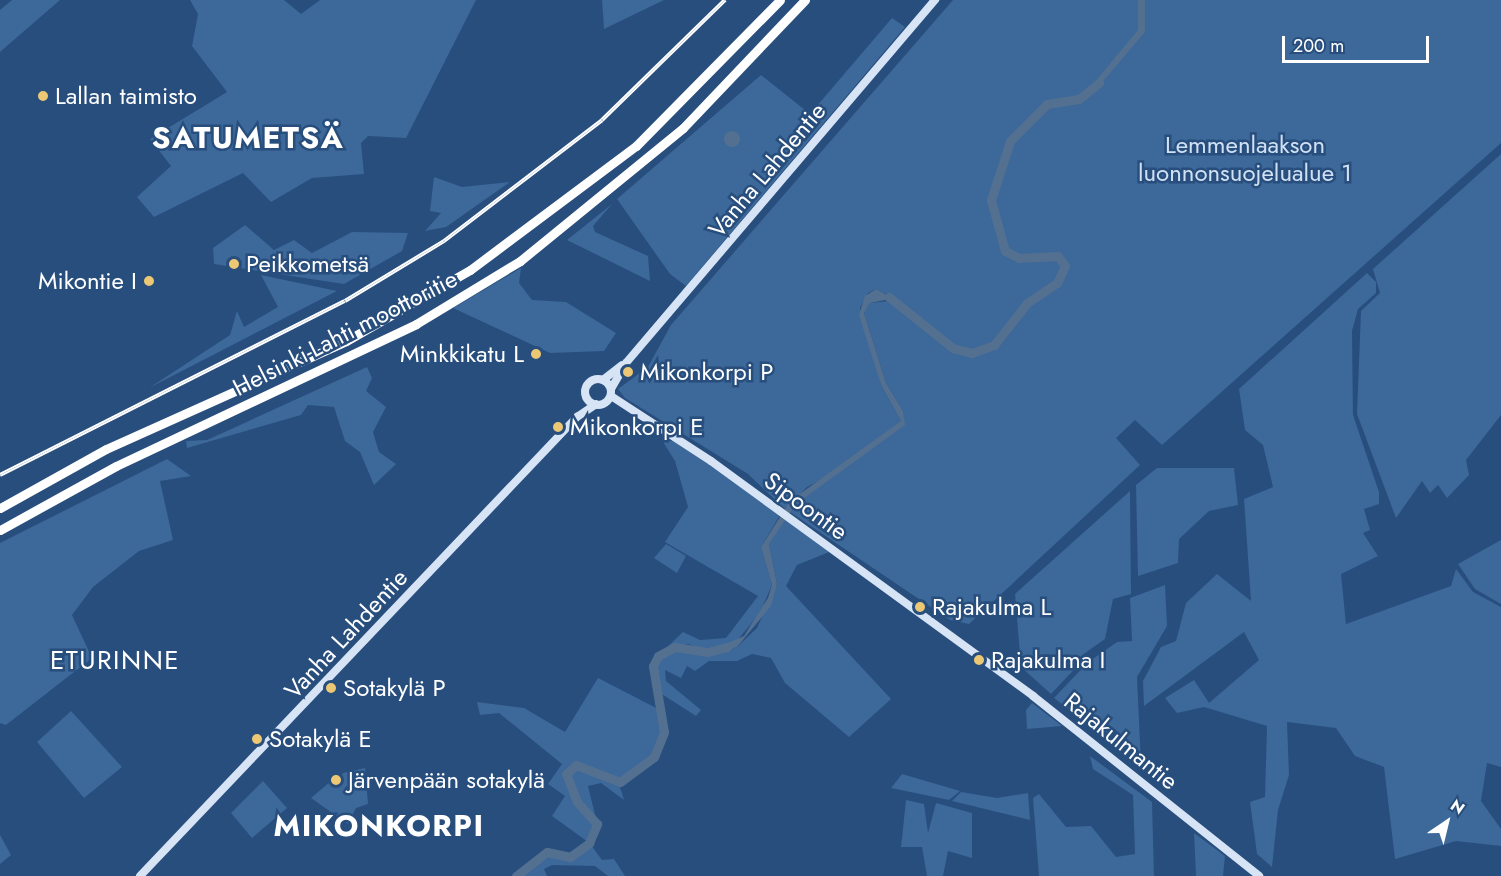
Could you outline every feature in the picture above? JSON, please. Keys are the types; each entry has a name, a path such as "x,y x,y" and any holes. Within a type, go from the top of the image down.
{"highway":[{"name":"Helsinki-Lahti moottoritie","path":"0,508 152,429 392,317 422,300 533,227 636,146 780,0"},
{"name":"Helsinki-Lahti moottoritie","path":"0,530 162,445 416,324 520,261 649,159 750,64 805,0"}],"main road":[{"name":"Vanha Lahdentie","path":"611,392 626,363 934,0"},
{"name":"Vanha Lahdentie","path":"603,380 626,363"},
{"path":"603,380 611,392 599,404 587,397 588,384 603,380"},
{"name":"Sipoontie","path":"611,392 630,411 771,505 956,639"},
{"name":"Vanha Lahdentie","path":"577,417 587,397"},
{"name":"Vanha Lahdentie","path":"140,876 291,721 577,417 599,404"},
{"name":"Sipoontie","path":"599,404 630,411"},
{"name":"Rajakulmantie","path":"956,639 1259,876"}],"green space":[{"path":"12,0 60,0 0,52 0,10"},
{"path":"190,0 284,0 301,14 320,0 476,0 406,138 368,136 361,143 364,174 312,178 271,202 243,173 154,217 137,197 171,166 150,139 227,92 192,46 198,14"},
{"path":"602,0 664,0 604,29"},
{"name":"Lemmenlaakson luonnonsuojelualue 1","path":"953,0 1501,0 1501,143 1162,445 1135,420 1116,438 1140,465 969,624 950,620 790,512 804,495 904,425 903,411 886,383 864,313 870,303 899,300 876,289 868,293 860,308 881,385 901,421 841,469 807,487 785,509 748,474 625,398 618,389 648,367 671,325"},
{"path":"892,18 905,27 686,286 670,274 617,199 761,75 810,114"},
{"path":"1501,154 1501,415 1466,460 1469,475 1447,498 1438,485 1430,493 1422,481 1396,518 1357,414 1361,311 1380,293 1373,269"},
{"path":"434,177 462,187 510,182 446,227 425,231 441,213 430,211"},
{"path":"612,204 593,226 595,232 648,256 650,281 567,240"},
{"path":"245,225 274,250 294,240 312,253 352,232 408,233 402,251 344,284 214,264 213,248"},
{"path":"521,268 519,283 532,300 566,302 616,333 604,351 550,353 453,308"},
{"path":"1367,273 1376,282 1376,293 1358,309 1352,331 1353,415 1379,492 1379,504 1364,509 1370,530 1363,533 1378,556 1341,574 1346,624 1451,586 1456,569 1473,592 1501,607 1501,767 1487,763 1481,801 1501,829 1501,846 1456,841 1395,859 1384,767 1355,756 1336,728 1287,722 1289,775 1278,810 1272,867 1257,854 1250,802 1265,797 1267,726 1204,707 1177,713 1165,698 1194,680 1209,703 1259,660 1244,632 1144,706 1143,681 1161,647 1176,641 1186,603 1217,574 1251,601 1244,499 1273,487 1263,445 1245,430 1239,389"},
{"path":"261,275 337,291 149,388 230,335 237,311 244,327 278,307"},
{"path":"367,367 372,378 366,391 386,407 373,432 379,452 396,464 374,485 360,452 345,441 334,407 308,405 301,415 187,448 186,441 207,440"},
{"path":"676,440 780,515 761,547 772,585 760,613 735,643 707,651 688,644 663,651 683,632 700,640 726,638 758,596 665,542 688,507 675,461 663,442"},
{"path":"167,459 191,476 160,481 173,540 139,551 93,587 72,615 92,658 6,725 0,723 0,543"},
{"path":"1157,468 1234,468 1238,505 1209,511 1179,539 1178,563 1138,576 1136,485"},
{"path":"1130,491 1131,594 1113,599 1105,639 1081,656 1083,660 1051,694 1021,667 1015,594"},
{"path":"785,519 829,552 797,565 786,586 891,699 849,737 785,683 771,658 752,654 737,661 709,661 695,671 687,666 681,678 665,670 666,681 701,710 696,716 657,691 658,657 687,646 717,654 737,647 757,628 777,584 769,544"},
{"path":"1501,540 1501,604 1475,589 1458,564"},
{"path":"666,544 686,556 677,573 654,558"},
{"path":"1165,585 1167,626 1137,677 1141,764 1054,698 1087,663 1117,642 1132,641 1130,598"},
{"path":"598,678 660,710 662,731 653,756 619,781 576,764 564,773 576,802 595,824 588,842 552,816 565,796 548,784 562,764 499,713 480,715 477,702 524,708 565,732"},
{"path":"1032,703 1062,726 1027,729 1026,710"},
{"path":"71,711 122,767 84,798 37,742"},
{"path":"1090,756 1152,802 1154,876 1039,876 1033,798 1039,794 1066,827 1091,826 1116,857 1135,854 1133,795 1093,769"},
{"path":"576,767 619,784 624,800 601,783 588,786 597,823 579,801 567,774"},
{"path":"365,768 368,804 356,808 348,824 311,798 331,781 337,783 343,773"},
{"path":"902,774 960,791 949,800 891,788"},
{"path":"263,781 287,808 252,838 231,813"},
{"path":"961,792 997,798 1028,793 1030,820 952,801"},
{"path":"906,800 924,804 928,833 936,803 972,813 972,858 948,851 943,876 927,876 922,847 901,847"},
{"path":"1194,833 1225,856 1223,876 1196,876"},
{"path":"0,835 11,855 0,864"},
{"path":"591,845 602,860 614,859 625,876 608,876 595,866 552,865 544,869 547,876 522,876 547,855 572,859"}],"shaded area":[{"path":"1138,0 1145,0 1145,32 1093,93 1089,89 1138,30"},
{"path":"732,131 738,133 740,139 738,145 732,147 726,145 724,139 726,133"},
{"path":"876,289 899,301 898,306 885,300 870,303 864,313 886,383 903,411 905,425 796,504 769,544 777,584 771,606 737,647 717,654 714,649 744,636 768,598 772,585 761,547 790,501 901,421 881,385 859,315 865,296"}],"waterway":[{"path":"889,297 953,348 972,353 994,345 1027,303 1057,283 1065,266 1058,256 1019,258 1005,251 991,200 1010,141 1047,104 1079,99 1099,83"},
{"path":"516,876 547,852 570,857 589,843 597,824 577,802 566,774 576,765 620,782 654,757 664,732 653,666 658,656 675,647 708,652 727,647"}],"railway":[{"path":"0,475 345,301 444,241 602,120 725,0"}],"place":[{"name":"Lallan taimisto","path":"43,96"},
{"name":"Peikkometsä","path":"234,264"},
{"name":"Mikontie I","path":"149,281"},
{"name":"Minkkikatu L","path":"536,354"},
{"name":"Mikonkorpi P","path":"628,372"},
{"name":"Mikonkorpi E","path":"558,427"},
{"name":"Rajakulma L","path":"920,607"},
{"name":"Rajakulma I","path":"979,660"},
{"name":"Sotakylä P","path":"331,688"},
{"name":"Sotakylä E","path":"257,739"},
{"name":"Järvenpään sotakylä","path":"336,780"}],"district":[{"name":"SATUMETSÄ","path":"248,138"},
{"name":"ETURINNE","path":"115,661"},
{"name":"MIKONKORPI","path":"379,826"}]}
